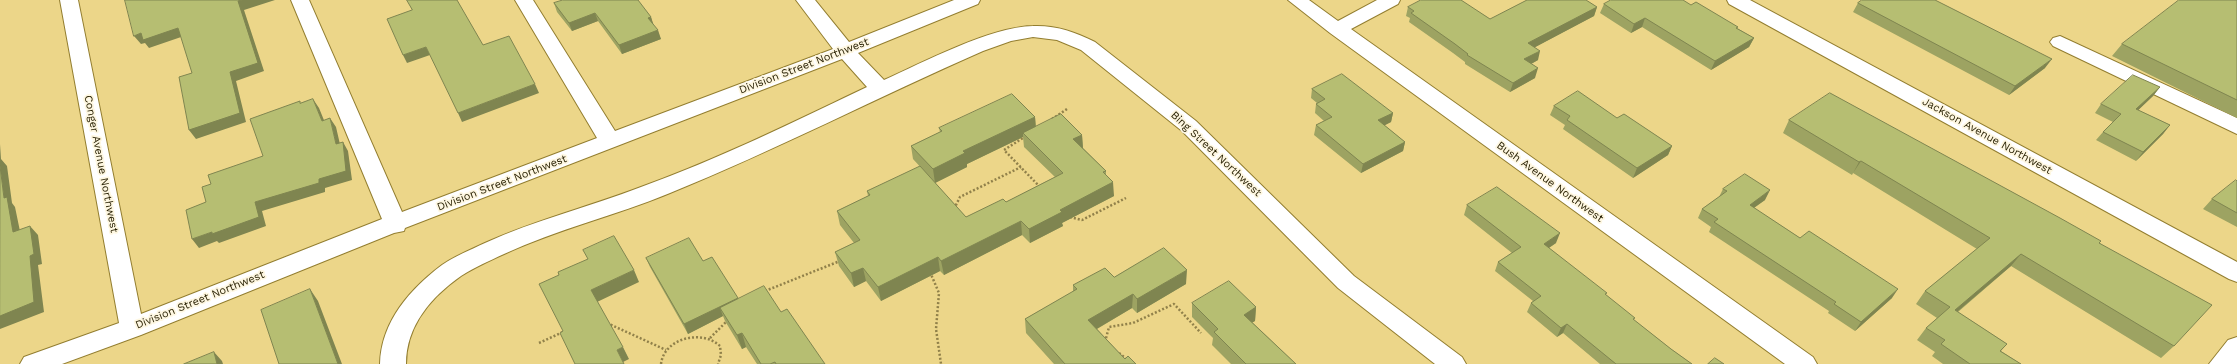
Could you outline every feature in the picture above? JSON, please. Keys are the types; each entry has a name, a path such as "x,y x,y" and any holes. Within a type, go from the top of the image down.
{"street":[{"name":"Conger Avenue Northwest","path":"69,0 132,328"},
{"path":"300,0 396,225"},
{"path":"524,0 610,141"},
{"path":"393,364 392,354 398,332 411,309 452,271 474,258 514,239 633,199 712,167 805,127 880,88 846,51 805,0"},
{"name":"Division Street Northwest","path":"33,364 132,328 284,266 396,225 846,51 971,0"},
{"name":"Bush Avenue Northwest","path":"1297,0 1804,364"},
{"path":"1337,29 1391,0"},
{"name":"Jackson Avenue Northwest","path":"1736,0 2237,272"},
{"name":"Bing Street Northwest","path":"880,88 1014,34 1035,31 1072,37 1088,46 1189,126 1346,282 1453,364"},
{"path":"2060,42 2237,127"},
{"path":"2222,364 2237,347"}],"path":[{"path":"1048,121 1067,109"},
{"path":"1030,134 1004,150 1046,193"},
{"path":"949,211 956,208 960,197 1021,167"},
{"path":"1065,212 1070,217 1082,220 1126,198"},
{"path":"956,208 959,212"},
{"path":"762,292 845,258"},
{"path":"926,266 934,277 941,297 936,331 941,364"},
{"path":"1105,344 1108,327 1133,322 1174,304 1200,333"},
{"path":"710,338 733,316"},
{"path":"602,320 666,350"},
{"path":"539,343 567,330"},
{"path":"661,364 661,360 666,350 678,342 698,336 710,338 720,346 721,356 718,364"},
{"path":"1116,352 1133,364"}],"building":[{"path":"125,0 242,0 238,1 258,63 230,72 240,113 189,130 179,77 192,73 178,28 143,40 141,33 134,36"},
{"path":"407,0 457,0 483,45 509,36 535,84 458,113 426,47 403,55 387,19 412,10"},
{"path":"563,0 638,0 651,17 648,18 658,30 619,45 595,13 569,23 554,3"},
{"path":"1421,0 1461,0 1490,19 1527,0 1586,0 1597,7 1528,43 1540,51 1524,59 1538,68 1513,83 1467,55 1468,54 1455,44 1411,13 1414,11 1408,7"},
{"path":"1611,0 1683,0 1691,5 1696,2 1754,38 1715,61 1645,18 1634,24 1604,4"},
{"path":"1862,0 1935,0 2052,59 2015,86 1858,3"},
{"path":"2179,0 2237,0 2237,100 2122,44"},
{"path":"1342,74 1393,113 1378,120 1405,142 1363,164 1316,125 1332,117 1316,104 1325,99 1312,89"},
{"path":"2133,75 2160,87 2136,109 2170,125 2143,152 2103,132 2121,114 2101,104"},
{"path":"1578,91 1617,118 1624,114 1672,146 1637,168 1567,120 1570,116 1554,106"},
{"path":"1830,93 2060,218 2101,241 2099,243 2212,305 2174,346 2021,254 1955,310 2007,344 2000,351 2021,364 1970,364 1941,344 1945,340 1926,328 1950,307 1925,291 1990,238 1789,120"},
{"path":"1012,94 1035,117 963,151 965,153 933,169 911,146 942,131 939,128"},
{"path":"313,99 322,121 330,118 336,144 343,142 346,171 319,179 319,183 255,202 259,217 212,234 212,232 192,239 186,210 206,202 202,187 211,184 208,175 263,156 250,119 300,101 300,103"},
{"path":"1061,114 1082,135 1073,139 1106,171 1103,172 1113,182 1060,210 1062,212 1029,229 1021,221 941,261 938,257 878,287 863,268 851,273 835,252 860,240 837,211 870,195 867,191 920,166 966,217 1003,199 1006,202 1063,173 1023,133"},
{"path":"0,166 4,198 7,197 13,232 30,226 34,254 30,256 34,302 0,316"},
{"path":"1745,174 1770,190 1750,205 1800,238 1809,231 1898,289 1861,322 1834,304 1836,302 1714,222 1718,219 1702,209 1727,191 1723,189"},
{"path":"2236,180 2237,181 2237,213 2212,199"},
{"path":"1497,187 1560,233 1544,244 1607,293 1605,294 1635,318 1633,319 1692,364 1616,364 1567,324 1561,328 1531,303 1541,296 1498,262 1521,247 1467,205"},
{"path":"614,236 634,270 591,290 623,347 617,350 624,364 575,364 560,333 563,331 539,284 559,275 558,272 588,259 583,250"},
{"path":"689,238 703,261 712,257 738,298 684,324 646,258"},
{"path":"1164,248 1187,270 1137,299 1133,294 1088,320 1125,359 1128,356 1136,364 1065,364 1025,319 1077,289 1073,285 1105,268 1114,277"},
{"path":"1229,281 1256,307 1244,315 1296,364 1246,364 1214,332 1218,329 1192,303"},
{"path":"764,286 781,312 787,309 825,364 776,364 775,362 770,364 761,364 742,333 737,335 720,308"},
{"path":"310,289 338,364 279,364 261,310"},
{"path":"214,352 217,364 184,364"},
{"path":"1715,358 1724,364 1708,364"}]}
